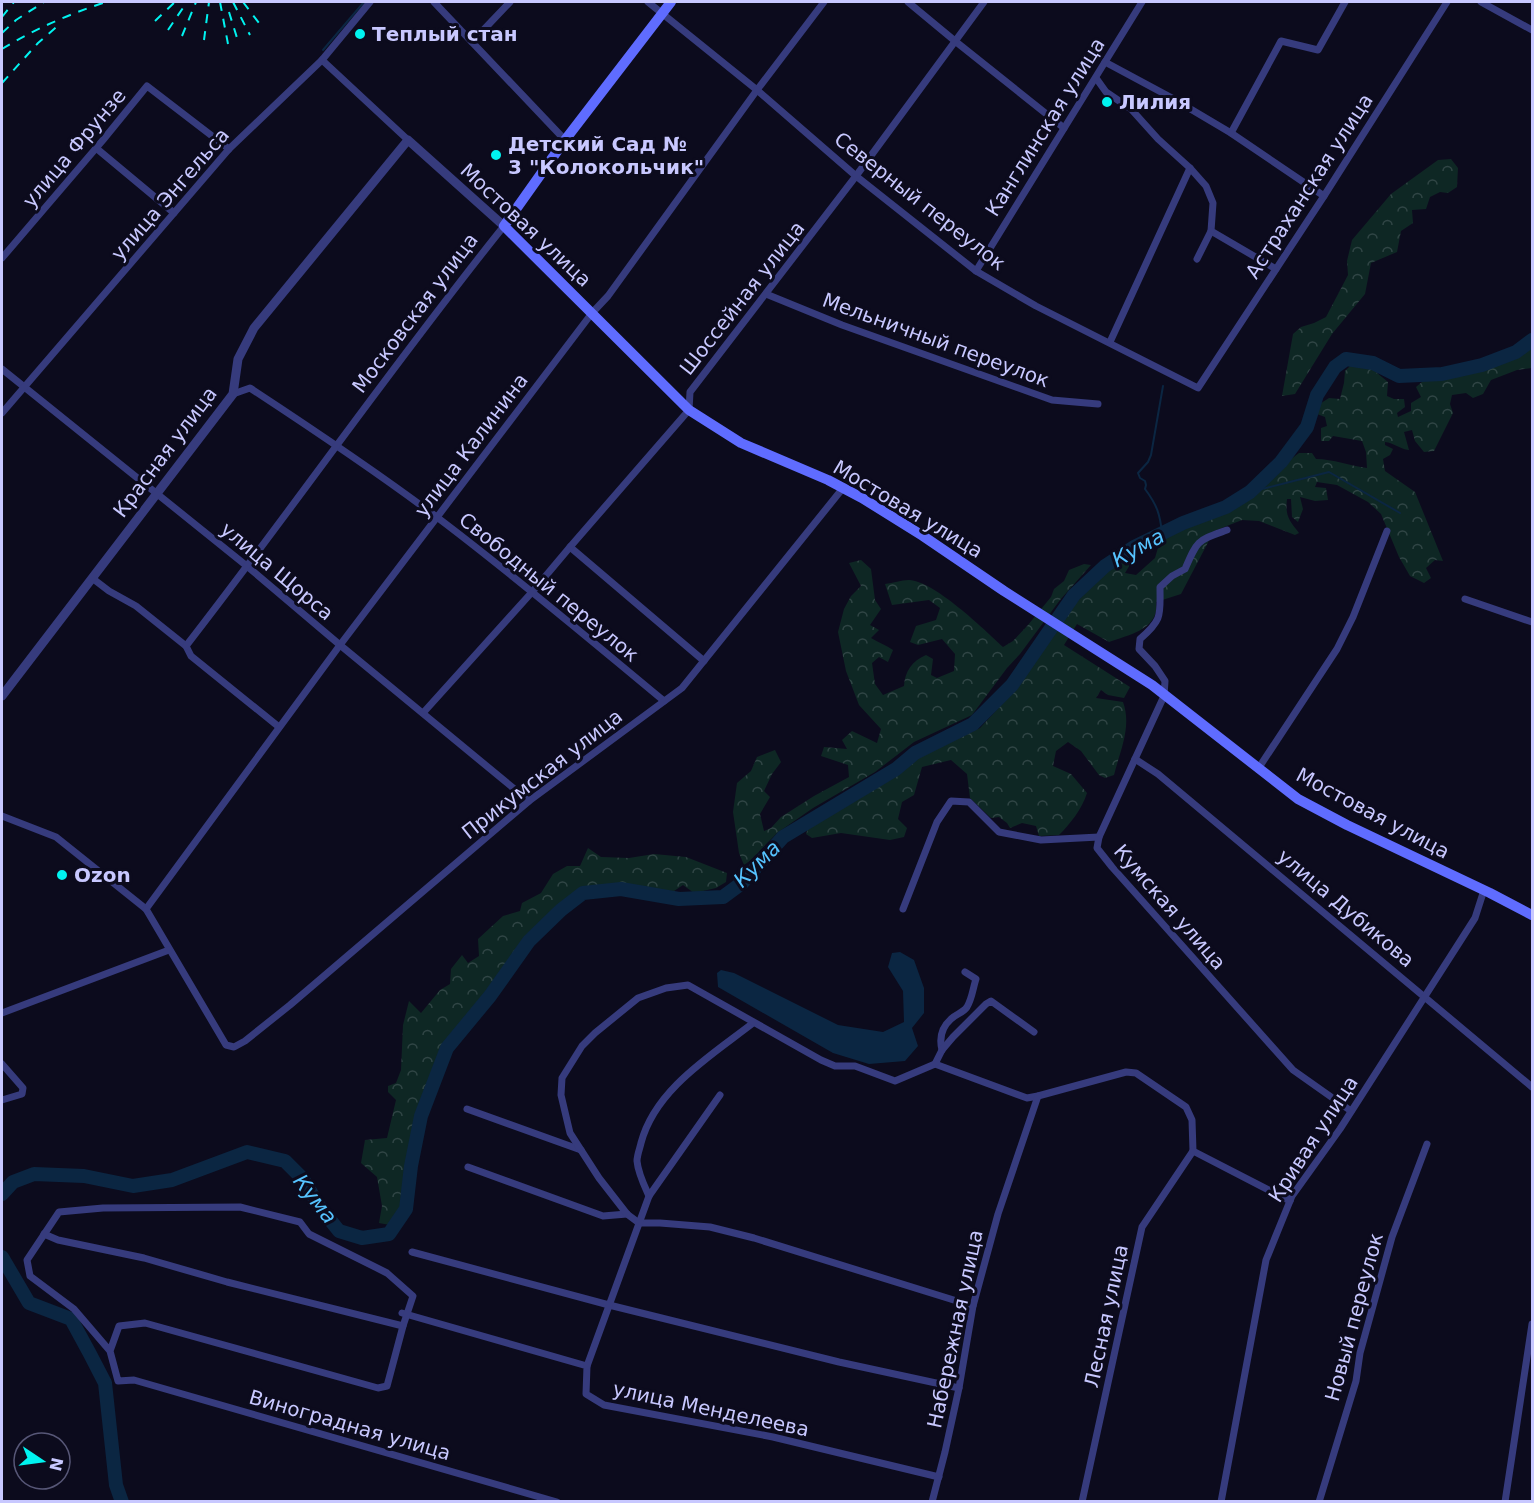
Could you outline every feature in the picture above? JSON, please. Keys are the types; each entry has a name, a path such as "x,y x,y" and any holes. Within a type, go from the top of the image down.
{"main road":[{"name":"Московская улица","path":"504,226 565,140 670,2"},
{"name":"Мостовая улица","path":"504,226 689,410 741,443 843,488 923,536 1004,591 1152,685 1298,799 1533,915"}],"street":[{"name":"улица Энгельса","path":"2,414 229,149 322,60 370,2"},
{"path":"434,2 565,140"},
{"path":"472,42 510,2"},
{"name":"Северный переулок","path":"648,2 757,90 856,176 976,271 1036,306 1198,388"},
{"name":"улица Калинина","path":"146,909 340,645 592,313 608,296 757,90 824,2"},
{"path":"908,2 1064,128"},
{"name":"Шоссейная улица","path":"423,713 533,591 689,410 690,392 856,176 984,2"},
{"name":"Канглинская улица","path":"976,271 1142,2"},
{"path":"1231,133 1281,41 1318,50 1345,2"},
{"name":"Астраханская улица","path":"1198,388 1324,196 1447,2"},
{"path":"1481,2 1533,30"},
{"name":"Мостовая улица","path":"322,60 504,226"},
{"path":"1105,62 1231,133 1324,196"},
{"path":"1096,78 1106,92 1131,109 1206,186 1213,203 1211,231 1197,259"},
{"name":"улица Фрунзе","path":"2,258 147,86 229,149"},
{"name":"Красная улица","path":"2,696 233,394 238,359 254,328 408,140"},
{"path":"96,148 174,213"},
{"path":"1110,342 1190,168"},
{"name":"Московская улица","path":"186,646 248,567 459,282 504,226"},
{"path":"1211,231 1276,269"},
{"name":"Мельничный переулок","path":"766,294 842,325 1052,399 1098,404"},
{"name":"улица Щорса","path":"2,369 248,567 529,801"},
{"name":"Свободный переулок","path":"233,394 250,388 338,445 533,591 664,701"},
{"name":"Прикумская улица","path":"169,950 226,1045 234,1047 245,1041 529,801 682,688 843,488"},
{"path":"1099,837 1164,696 1165,681 1139,649 1140,639 1154,628 1161,615 1160,587 1172,576 1185,569 1194,548 1201,540 1227,530"},
{"path":"1258,768 1337,649 1353,618 1386,531"},
{"path":"570,547 704,661"},
{"path":"92,578 109,591 136,606 186,646 191,656 279,727"},
{"path":"1465,599 1533,622"},
{"name":"улица Дубикова","path":"1135,759 1158,774 1533,1087"},
{"name":"Кумская улица","path":"903,909 937,822 951,801 969,802 999,832 1041,840 1099,837 1097,848 1112,867 1293,1071 1351,1111"},
{"path":"2,816 56,837 146,909 169,950 2,1013"},
{"name":"Кривая улица","path":"1221,1502 1266,1260 1290,1201 1340,1129 1475,918 1484,890"},
{"path":"942,1050 939,1038 944,1029 951,1018 965,1010 970,1001 976,979 965,972"},
{"path":"973,1306 754,1238 710,1227 639,1223 627,1214 599,1178 570,1133 563,1110 562,1078 582,1046 594,1033 638,998 666,988 688,985 820,1060 835,1065 855,1066 896,1081 935,1064 952,1037 991,1001 1034,1032"},
{"path":"650,1196 643,1182 637,1160 645,1128 655,1110 686,1075 753,1023"},
{"path":"2,1064 23,1088 22,1094 2,1100"},
{"path":"935,1064 1028,1098 1126,1072 1136,1073 1186,1107 1192,1120 1193,1151 1290,1201"},
{"path":"405,1314 587,1366 650,1196 720,1095"},
{"name":"Набережная улица","path":"932,1502 959,1388 973,1306 998,1214 1038,1096"},
{"path":"467,1109 582,1151"},
{"name":"Новый переулок","path":"1319,1502 1356,1381 1360,1353 1392,1237 1427,1144"},
{"name":"Лесная улица","path":"1082,1502 1142,1227 1193,1151"},
{"path":"468,1167 603,1216 627,1214"},
{"path":"240,1207 300,1222 309,1234 387,1273 413,1296 405,1314 387,1386 378,1388 145,1323 119,1326 110,1352 74,1309 30,1276 27,1260 59,1212 103,1208 240,1207"},
{"path":"44,1234 58,1240 144,1258 227,1282 403,1326"},
{"path":"412,1252 609,1305 828,1359 959,1388"},
{"path":"1505,1502 1533,1324"},
{"name":"Виноградная улица","path":"110,1352 118,1381 134,1380 557,1502"},
{"name":"улица Менделеева","path":"587,1366 586,1394 604,1405 773,1437 939,1477"}],"green space":[{"path":"1451,159 1458,168 1457,187 1448,193 1440,192 1430,197 1426,209 1412,210 1413,223 1401,231 1397,252 1371,263 1365,294 1332,334 1295,394 1282,396 1293,334 1301,327 1326,317 1348,275 1347,261 1352,240 1391,194 1438,160"},
{"path":"1532,345 1532,368 1517,370 1491,380 1483,394 1473,398 1466,393 1452,395 1450,404 1453,413 1434,451 1424,452 1415,441 1412,430 1404,432 1409,450 1385,442 1385,445 1393,449 1390,455 1383,459 1385,471 1415,492 1443,561 1435,560 1426,568 1431,578 1424,583 1410,576 1399,557 1381,514 1368,502 1337,485 1317,482 1315,487 1326,488 1328,500 1315,501 1300,497 1303,509 1298,522 1292,517 1291,499 1287,499 1288,518 1299,533 1295,535 1259,521 1242,520 1214,531 1181,594 1156,602 1153,619 1141,630 1109,642 1077,624 1064,645 1130,687 1124,698 1108,695 1101,690 1096,698 1123,702 1126,730 1114,775 1105,778 1099,775 1081,751 1068,742 1056,751 1053,766 1071,774 1087,793 1075,816 1059,835 1039,836 1036,826 1022,823 1010,828 999,817 991,818 970,798 967,774 951,760 922,767 914,795 902,802 898,819 907,828 904,837 890,840 841,833 812,838 806,834 808,828 896,775 917,758 980,728 1016,689 1071,608 1118,559 1127,557 1131,563 1125,573 1136,575 1155,558 1160,541 1183,528 1228,510 1275,477 1286,463 1299,453 1312,453 1316,459 1367,468 1366,452 1362,441 1333,436 1329,441 1321,441 1321,428 1327,426 1325,417 1317,414 1318,405 1329,398 1340,399 1345,371 1350,366 1371,368 1388,382 1387,396 1404,399 1405,407 1397,413 1398,417 1411,411 1411,403 1421,397 1416,387 1423,381 1483,370 1514,358"},
{"path":"861,560 871,569 875,600 881,609 870,625 879,630 871,638 893,650 888,662 879,657 872,663 875,684 883,695 904,686 910,667 926,655 933,659 931,675 937,678 954,671 955,654 942,639 918,645 910,642 916,626 936,620 940,608 929,600 892,605 885,584 909,580 932,588 958,607 1003,647 1013,641 1028,625 1051,597 1054,589 1064,581 1069,570 1084,564 1091,565 1060,600 972,715 914,742 875,772 813,808 777,833 744,865 739,853 733,812 737,783 751,771 757,757 775,750 781,762 764,791 770,797 760,814 764,831 814,796 849,777 848,765 821,756 824,747 847,749 842,740 852,731 877,743 881,729 859,705 846,671 838,632 844,609 851,596 861,586 849,563"},
{"path":"588,848 601,857 629,858 654,854 686,857 727,873 726,882 716,888 694,893 683,885 674,891 621,884 582,888 556,907 525,938 444,1047 416,1114 402,1208 390,1225 379,1223 382,1206 377,1177 361,1163 365,1140 387,1138 396,1100 388,1092 388,1086 396,1083 401,1070 403,1025 409,1001 421,1013 440,990 450,984 451,969 462,955 468,963 479,956 478,939 503,916 520,911 522,903 541,893 553,874 567,866 580,866"}],"water":[{"path":"900,952 914,960 924,988 924,1013 912,1028 918,1046 905,1061 869,1064 833,1053 718,987 717,973 721,970 734,973 838,1025 883,1032 904,1022 903,991 888,967 892,953"}],"waterway":[{"path":"323,50 364,2"},
{"name":"Кума","path":"2,1194 13,1182 34,1174 84,1176 133,1186 172,1180 247,1152 285,1161 303,1179 319,1206 339,1231 362,1238 389,1234 406,1209 411,1166 421,1116 447,1048 490,996 529,941 561,910 583,893 621,889 679,899 723,897 742,883 783,837 896,769 915,753 973,724 1012,685 1074,595 1105,566 1134,547 1183,523 1226,507 1250,492 1281,462 1307,427 1317,395 1335,367 1346,359 1373,363 1399,376 1442,374 1482,365 1516,352 1532,340"},
{"path":"1162,533 1157,510 1145,489 1145,481 1138,473 1151,455 1163,386"},
{"path":"1250,492 1329,472 1400,513"},
{"name":"Кума","path":"2,1257 29,1303 71,1319 105,1383 116,1485 122,1502"}],"railway":[{"path":"2,17 14,2"},
{"path":"2,33 16,20 44,2"},
{"path":"2,49 52,22 106,2"},
{"path":"155,21 175,2"},
{"path":"168,30 187,2"},
{"path":"182,36 196,2"},
{"path":"204,40 209,2"},
{"path":"220,2 228,44"},
{"path":"233,2 250,35"},
{"path":"243,2 262,27"},
{"path":"229,12 238,41"},
{"path":"2,83 38,43 61,23"}],"place":[{"name":"Теплый стан","path":"360,34"},
{"name":"Лилия","path":"1107,102"},
{"name":"Детский Сад № 3 \"Колокольчик\"","path":"496,155"},
{"name":"Ozon","path":"62,875"}]}
